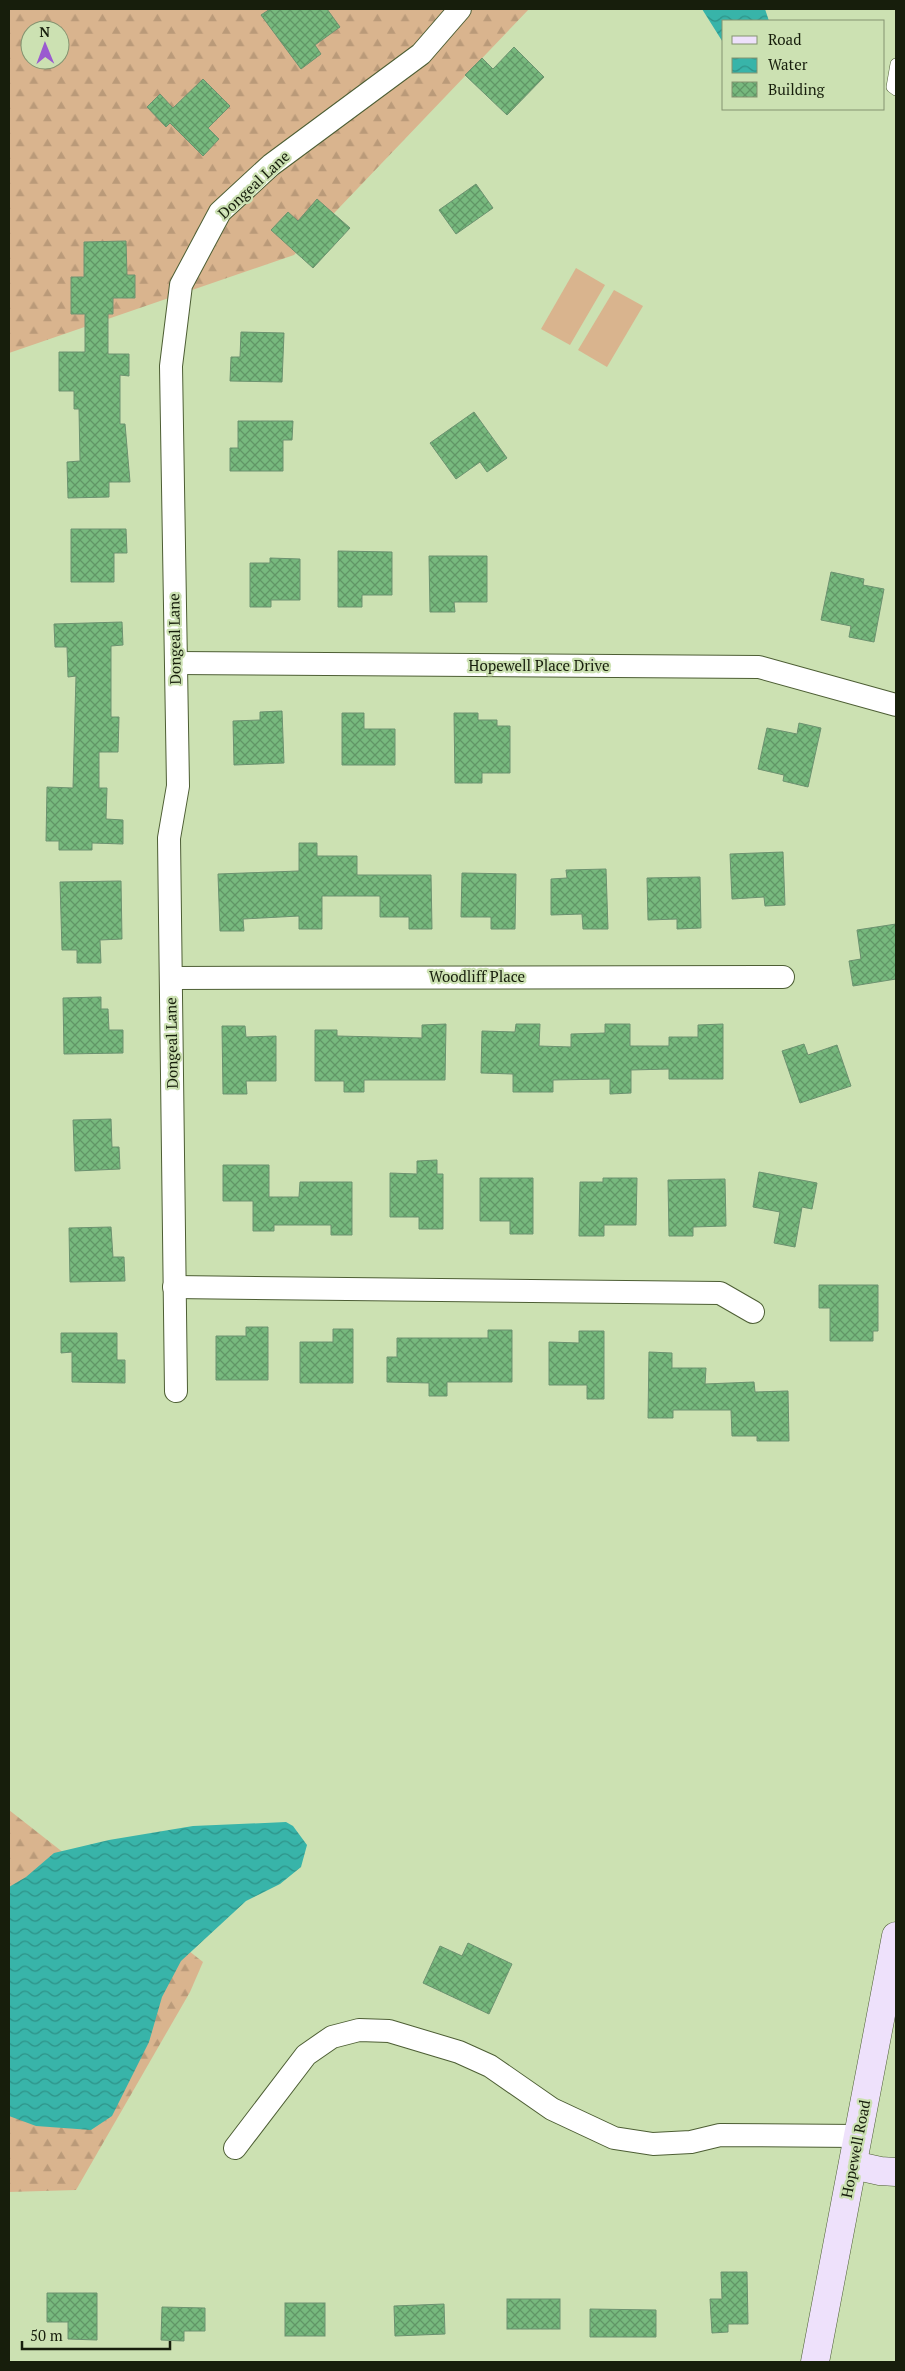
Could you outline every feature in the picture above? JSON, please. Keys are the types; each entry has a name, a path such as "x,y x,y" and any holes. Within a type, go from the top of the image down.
{"street":[{"name":"Dongeal Lane","path":"176,1391 169,838 178,786 171,366 181,285 220,212 271,165 421,54 460,9"},
{"name":"Hopewell Place Drive","path":"176,663 759,668 896,705"},
{"name":"Woodliff Place","path":"171,978 783,977"},
{"path":"174,1287 720,1293 753,1312"},
{"name":"Hopewell Road","path":"815,2362 896,1936"},
{"path":"236,2148 306,2055 332,2037 359,2030 389,2031 459,2052 490,2066 552,2110 614,2138 653,2144 691,2142 720,2135 858,2136"},
{"path":"853,2165 880,2171 896,2172"}],"lane":[{"path":"896,64 892,87 896,90"}],"green space":[{"path":"9,9 529,9 294,255 9,353"},
{"path":"576,268 605,285 570,345 541,329"},
{"path":"614,290 643,306 607,367 578,350"},
{"path":"9,1810 203,1962 190,1992 76,2190 9,2192"}],"water":[{"path":"702,9 765,9 769,20 722,20 722,41"},
{"path":"286,1822 293,1826 307,1845 301,1867 280,1884 246,1901 181,1961 162,1997 149,2042 112,2116 91,2130 36,2126 9,2116 9,1887 26,1877 54,1853 109,1840 193,1826"}],"building":[{"path":"270,9 327,9 340,27 315,45 321,54 301,69 261,15"},
{"path":"514,47 544,77 507,115 465,75 482,58 493,69"},
{"path":"203,79 230,106 208,128 219,139 203,156 170,123 166,127 147,107 160,94 173,108"},
{"path":"476,184 493,208 456,234 439,210"},
{"path":"317,199 350,228 313,268 271,230 288,212 298,221"},
{"path":"126,241 127,275 135,275 135,298 113,298 113,314 108,314 108,354 129,354 129,376 120,375 120,424 125,424 130,482 109,482 109,497 68,498 67,462 80,461 79,409 74,409 74,391 59,391 59,352 85,352 85,314 71,314 71,277 84,277 84,242"},
{"path":"241,332 284,333 282,382 230,381 231,357 240,357"},
{"path":"474,412 507,458 487,472 480,462 456,479 430,443"},
{"path":"238,421 293,421 292,440 283,440 283,471 230,471 230,448 238,448"},
{"path":"71,529 126,529 127,553 114,553 114,582 71,582"},
{"path":"338,551 392,552 392,595 362,595 362,607 338,607"},
{"path":"429,556 487,556 487,602 454,602 455,612 430,612"},
{"path":"270,558 300,559 300,600 271,600 271,607 250,607 250,563 270,563"},
{"path":"831,572 864,579 863,585 884,589 874,642 849,637 851,626 821,620"},
{"path":"122,622 123,645 111,646 111,717 119,717 118,752 99,752 99,788 107,788 106,819 123,820 123,844 92,843 92,850 59,850 59,841 46,841 47,787 73,788 76,676 68,677 67,647 55,647 54,624"},
{"path":"282,711 284,763 234,765 233,721 260,720 260,712"},
{"path":"342,713 364,713 364,729 395,729 395,765 342,765"},
{"path":"454,713 478,713 478,720 497,720 497,726 510,726 510,773 482,773 482,783 455,783"},
{"path":"799,723 821,728 808,787 783,781 784,775 758,769 767,728 797,734"},
{"path":"299,843 317,843 317,856 357,856 357,875 431,875 432,929 409,929 409,917 380,917 380,896 322,896 322,929 299,929 299,916 243,919 244,931 220,931 218,874 299,871"},
{"path":"783,852 785,905 765,906 764,897 732,899 730,854"},
{"path":"606,869 608,929 583,929 582,914 551,915 551,879 567,878 566,870"},
{"path":"462,873 516,874 515,929 491,929 491,917 461,917"},
{"path":"700,877 701,928 677,929 677,919 648,920 647,878"},
{"path":"121,881 122,939 100,940 101,963 77,963 77,950 62,950 60,882"},
{"path":"896,924 896,979 853,986 849,961 861,959 857,930"},
{"path":"101,997 101,1009 108,1009 109,1030 123,1030 123,1053 64,1054 63,998"},
{"path":"446,1024 445,1080 364,1080 364,1092 344,1092 344,1081 315,1081 315,1030 337,1030 337,1036 422,1038 422,1025"},
{"path":"516,1024 540,1024 539,1046 571,1047 571,1034 605,1033 605,1024 630,1024 630,1046 669,1046 669,1037 698,1037 698,1025 723,1024 723,1079 669,1079 669,1069 631,1070 631,1093 610,1094 610,1079 553,1080 553,1092 513,1092 513,1074 481,1073 482,1031 515,1032"},
{"path":"222,1026 245,1026 246,1037 276,1036 276,1081 246,1081 247,1094 223,1094"},
{"path":"804,1044 808,1055 837,1045 851,1086 800,1103 782,1051"},
{"path":"111,1119 112,1147 119,1147 120,1169 75,1171 73,1120"},
{"path":"437,1160 437,1174 443,1174 443,1229 419,1229 419,1217 390,1217 390,1173 417,1174 417,1161"},
{"path":"223,1165 269,1165 269,1197 299,1197 300,1182 352,1182 352,1235 331,1235 331,1225 274,1225 274,1231 253,1231 253,1201 223,1201"},
{"path":"759,1172 817,1183 812,1209 802,1207 795,1247 774,1243 780,1212 753,1207"},
{"path":"480,1178 533,1178 533,1234 510,1234 510,1221 480,1221"},
{"path":"603,1178 637,1178 636,1225 604,1225 604,1236 579,1236 580,1182 603,1182"},
{"path":"725,1179 726,1226 693,1227 693,1236 669,1236 668,1180"},
{"path":"111,1227 113,1257 124,1257 125,1281 70,1282 69,1228"},
{"path":"819,1285 878,1285 878,1331 873,1331 873,1341 830,1341 830,1308 819,1308"},
{"path":"246,1327 268,1327 268,1380 216,1380 216,1336 246,1336"},
{"path":"333,1329 353,1329 353,1383 300,1383 300,1342 333,1342"},
{"path":"488,1330 512,1330 512,1382 447,1382 447,1396 429,1396 429,1383 387,1382 387,1357 397,1357 397,1338 488,1338"},
{"path":"579,1331 604,1331 604,1399 587,1399 587,1385 549,1385 549,1342 579,1343"},
{"path":"61,1333 117,1333 117,1360 125,1360 125,1383 72,1382 72,1352 61,1353"},
{"path":"649,1352 672,1353 672,1368 706,1368 705,1384 754,1382 755,1392 788,1391 789,1441 757,1441 757,1436 732,1436 731,1410 673,1410 673,1418 648,1418"},
{"path":"468,1943 512,1964 489,2014 423,1983 440,1946 462,1956"},
{"path":"721,2272 747,2272 748,2324 728,2324 728,2332 712,2333 710,2299 722,2299"},
{"path":"47,2293 97,2293 97,2340 68,2339 68,2322 47,2322"},
{"path":"507,2299 560,2299 560,2329 507,2329"},
{"path":"285,2303 325,2303 325,2336 285,2336"},
{"path":"444,2304 445,2334 395,2336 394,2306"},
{"path":"162,2307 205,2308 205,2331 184,2331 184,2341 161,2340"},
{"path":"590,2309 656,2310 656,2337 590,2337"}]}
